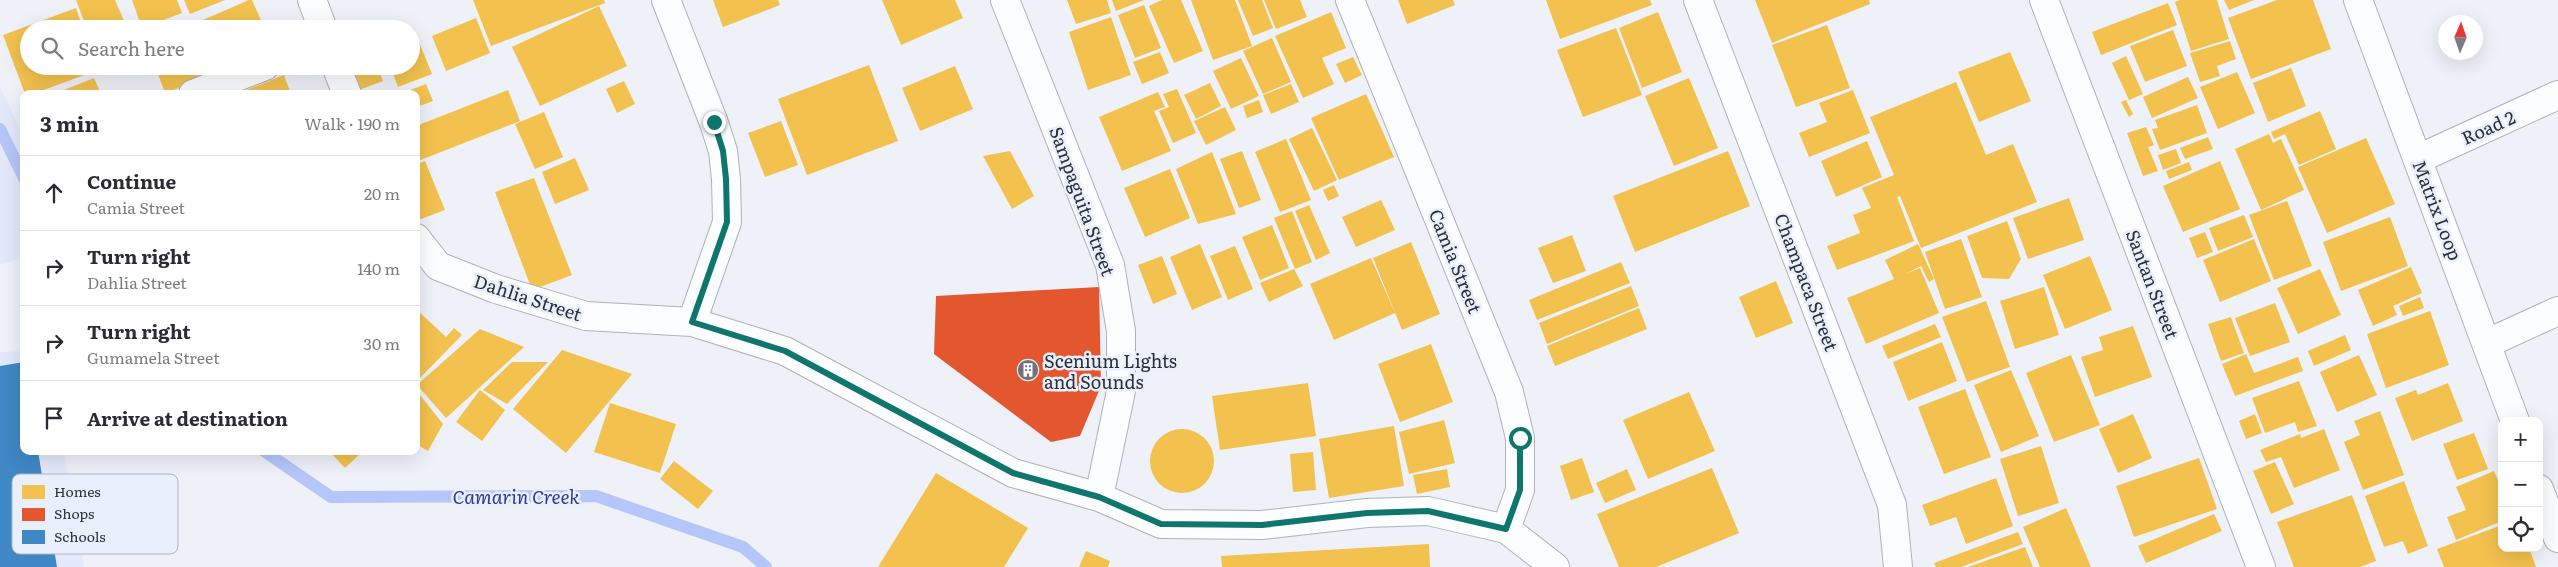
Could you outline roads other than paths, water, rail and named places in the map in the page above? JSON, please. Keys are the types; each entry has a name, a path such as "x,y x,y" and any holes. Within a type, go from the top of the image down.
{"street":[{"path":"312,0 319,20"},
{"path":"666,0 714,122 723,151 726,179 727,222 692,322"},
{"name":"Sampaguita Street","path":"1006,0 1110,265 1121,331 1120,391 1099,497"},
{"name":"Camia Street","path":"1350,0 1509,392 1520,438 1520,490 1506,529"},
{"name":"Champaca Street","path":"1698,0 1892,505 1898,567"},
{"name":"Santan Street","path":"2044,0 2261,567"},
{"name":"Matrix Loop","path":"2358,0 2488,343 2514,417"},
{"path":"203,90 242,75"},
{"path":"339,75 345,90"},
{"name":"Road 2","path":"2418,159 2558,95"},
{"name":"Dahlia Street","path":"420,243 438,266 496,289 577,314 692,322 785,351 1013,473 1099,497 1161,524 1262,525 1367,513 1428,511 1506,529 1555,567"},
{"path":"2488,343 2558,311"},
{"path":"2543,499 2558,538"}],"waterway":[{"name":"Camarin Creek","path":"0,129 20,170"},
{"name":"Camarin Creek","path":"270,455 331,497 596,496 743,547 766,567"}],"place":[{"name":"Scenium Lights and Sounds","path":"1028,370"}]}
